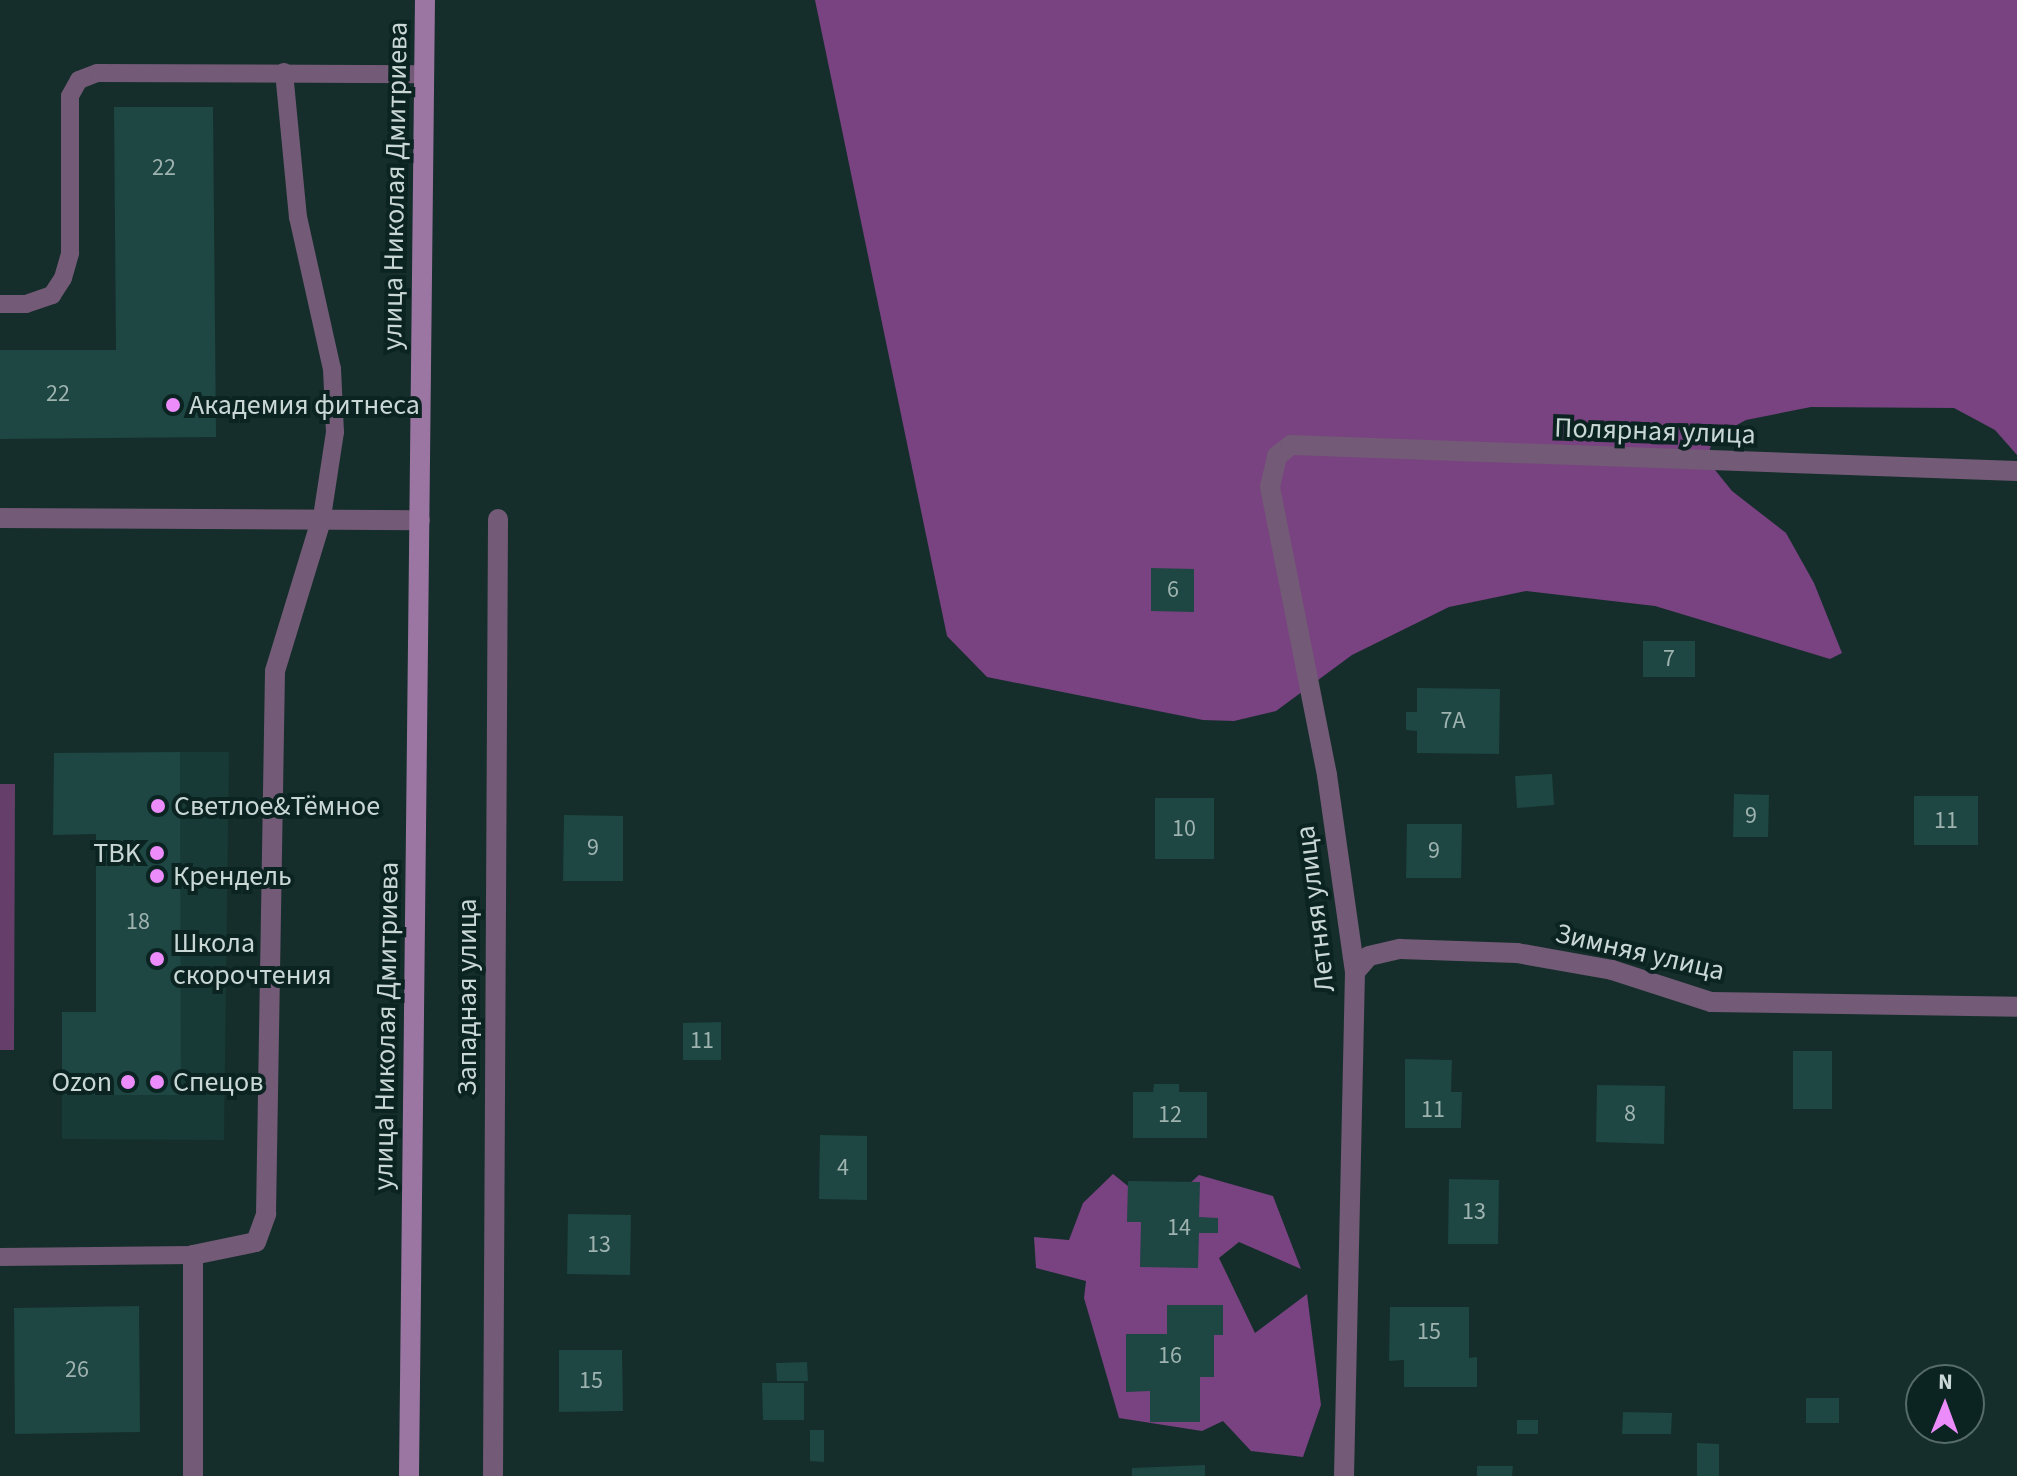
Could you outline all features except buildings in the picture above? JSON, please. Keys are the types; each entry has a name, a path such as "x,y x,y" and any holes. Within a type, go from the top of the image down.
{"main road":[{"name":"улица Николая Дмитриева","path":"409,1476 425,0"}],"street":[{"name":"Полярная улица","path":"1291,445 2017,471"},
{"name":"Летняя улица","path":"1291,445 1277,456 1270,487 1327,775 1355,972 1344,1476"},
{"path":"0,518 322,517 420,520"},
{"path":"193,1476 193,1255 256,1242 266,1214 275,671 322,517"},
{"name":"Западная улица","path":"493,1476 498,519"},
{"name":"Зимняя улица","path":"1355,972 1369,956 1400,949 1517,953 1612,970 1711,1002 2017,1007"}],"lane":[{"path":"284,72 298,217 332,369 335,432 322,517"},
{"path":"0,304 26,304 52,295 63,278 70,253 70,96 79,80 97,73 424,74"},
{"path":"0,1257 193,1255"}],"shaded area":[{"path":"815,0 2017,0 2017,455 1995,430 1954,408 1811,407 1746,420 1713,438 1707,460 1732,491 1786,533 1814,583 1842,653 1830,659 1655,606 1526,591 1449,607 1352,655 1276,711 1234,721 1203,720 987,677 947,636"},
{"path":"180,752 229,752 224,1140 62,1139 62,1095 180,1095"},
{"path":"0,784 15,784 14,1050 0,1050"},
{"path":"1113,1174 1159,1211 1199,1175 1273,1196 1301,1269 1239,1242 1219,1258 1255,1333 1307,1294 1321,1405 1303,1457 1251,1451 1223,1421 1202,1431 1119,1418 1084,1298 1086,1281 1036,1268 1034,1237 1069,1240 1083,1203"}],"place":[{"name":"Академия фитнеса","path":"173,405"},
{"name":"Светлое&Тёмное","path":"158,806"},
{"name":"TBK","path":"157,853"},
{"name":"Крендель","path":"157,876"},
{"name":"Школа скорочтения","path":"157,959"},
{"name":"Ozon","path":"128,1082"},
{"name":"Спецов","path":"157,1082"}]}
